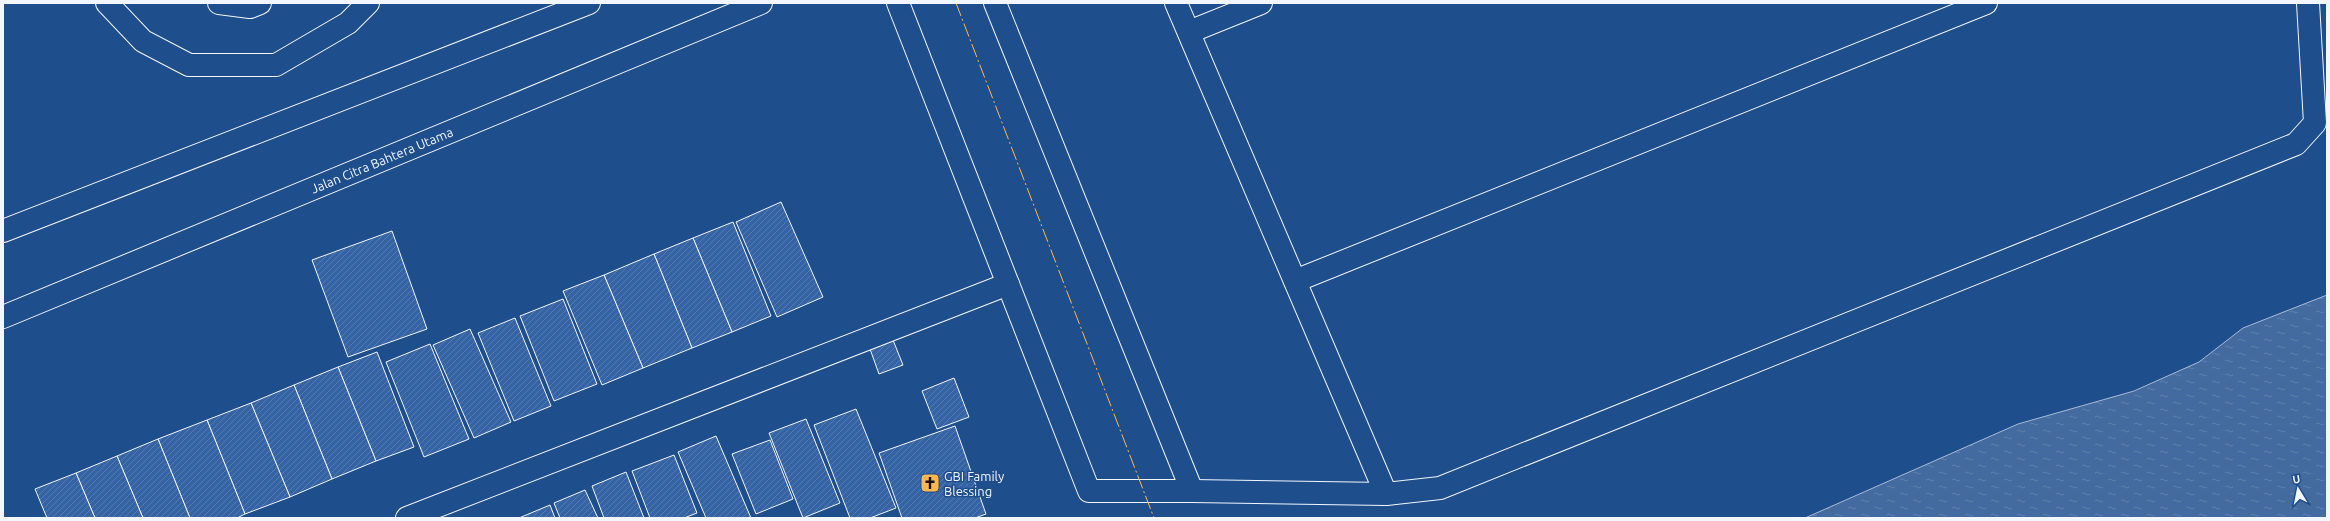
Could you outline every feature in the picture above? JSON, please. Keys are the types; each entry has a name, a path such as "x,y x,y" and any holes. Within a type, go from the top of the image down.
{"street":[{"path":"107,3 143,41 189,64 276,65 348,23 368,3"},
{"path":"219,3 250,7 260,3"},
{"path":"3,231 589,3"},
{"name":"Jalan Citra Bahtera Utama","path":"3,317 761,3"},
{"path":"898,3 1089,491 1386,494 1440,488 2296,144 2315,123 2308,3"},
{"path":"995,3 1192,491"},
{"path":"1176,3 1386,494"},
{"path":"1189,32 1261,3"},
{"path":"1295,281 1986,3"},
{"path":"407,518 1008,284"}],"water":[{"path":"2327,295 2327,518 1805,518 2018,424 2134,391 2199,362 2243,328"}],"building":[{"path":"781,202 823,297 777,317 736,222"},
{"path":"733,222 771,316 732,332 693,238"},
{"path":"392,231 427,329 348,357 312,260"},
{"path":"693,238 732,332 692,348 654,254"},
{"path":"654,254 692,348 643,368 604,275"},
{"path":"604,275 643,368 602,385 563,291"},
{"path":"563,299 597,384 554,401 520,316"},
{"path":"515,318 551,406 514,421 478,333"},
{"path":"470,329 511,422 474,438 433,345"},
{"path":"893,340 903,365 879,374 870,349"},
{"path":"430,344 469,439 424,457 386,362"},
{"path":"377,352 414,447 376,461 338,367"},
{"path":"338,367 376,461 332,479 294,385"},
{"path":"954,378 969,417 937,429 922,391"},
{"path":"294,385 332,479 290,497 251,403"},
{"path":"251,403 290,497 245,514 207,420"},
{"path":"856,409 896,508 870,518 850,518 814,425"},
{"path":"806,419 840,503 803,518 769,433"},
{"path":"207,420 245,514 237,518 190,518 158,439"},
{"path":"955,426 986,514 975,518 902,518 879,453"},
{"path":"716,436 751,518 706,518 678,452"},
{"path":"158,439 190,518 143,518 117,456"},
{"path":"770,440 793,499 756,514 732,454"},
{"path":"674,455 697,513 684,518 650,518 632,471"},
{"path":"117,456 143,518 95,518 76,473"},
{"path":"626,472 644,518 604,518 592,486"},
{"path":"76,473 95,518 47,518 35,489"},
{"path":"585,490 598,518 560,518 554,503"},
{"path":"550,505 555,518 519,518"}],"power":[{"path":"956,3 1154,518"}],"place":[{"name":"GBI Family Blessing","path":"930,483"}]}
